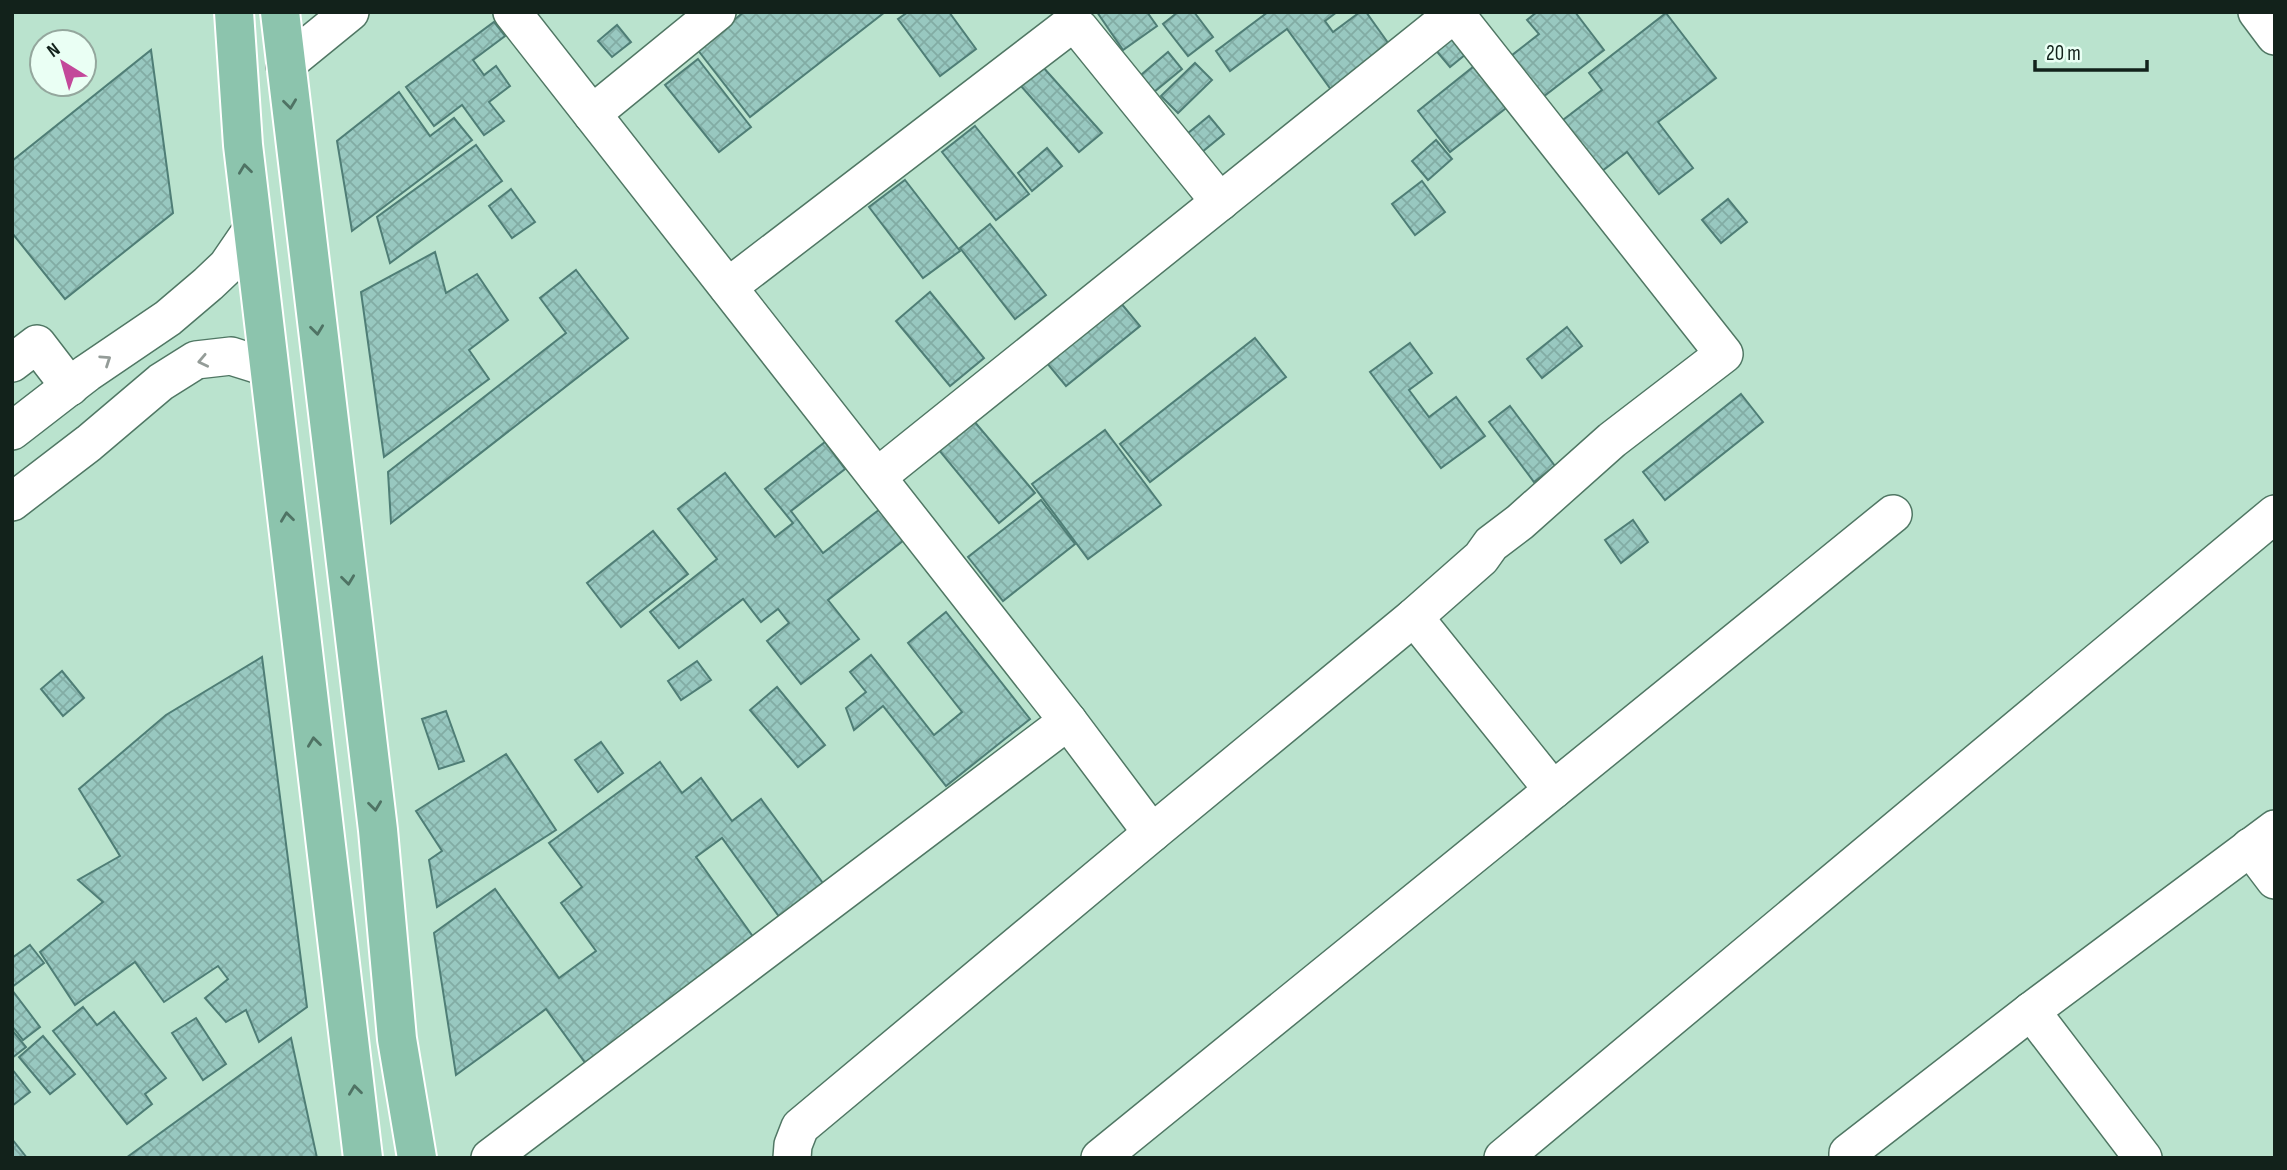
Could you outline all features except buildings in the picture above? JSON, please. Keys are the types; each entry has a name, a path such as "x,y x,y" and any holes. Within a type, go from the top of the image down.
{"main road":[{"path":"234,12 243,145 363,1158"},
{"path":"280,12 378,830 397,1039 417,1158"},
{"path":"292,561 342,532"}],"street":[{"path":"285,65 349,12"},
{"path":"512,12 1068,720 1152,833"},
{"path":"592,114 717,12"},
{"path":"2257,12 2275,36"},
{"path":"792,1158 793,1145 800,1127 1415,617 1481,558 1491,544 1520,522 1576,470 1724,354 1454,13 877,477"},
{"path":"728,287 1066,28 1079,28 1220,202"},
{"path":"12,431 168,318 227,266 253,228"},
{"path":"12,363 37,344 70,387"},
{"path":"12,502 89,443 161,382 196,360 231,356 269,368"},
{"path":"1100,1158 1893,514"},
{"path":"1503,1158 2275,514"},
{"path":"1415,617 1553,790"},
{"path":"489,1158 1068,720"},
{"path":"1848,1158 1848,1153 2031,1011 2263,838 2275,880"},
{"path":"2031,1011 2143,1158"}]}
